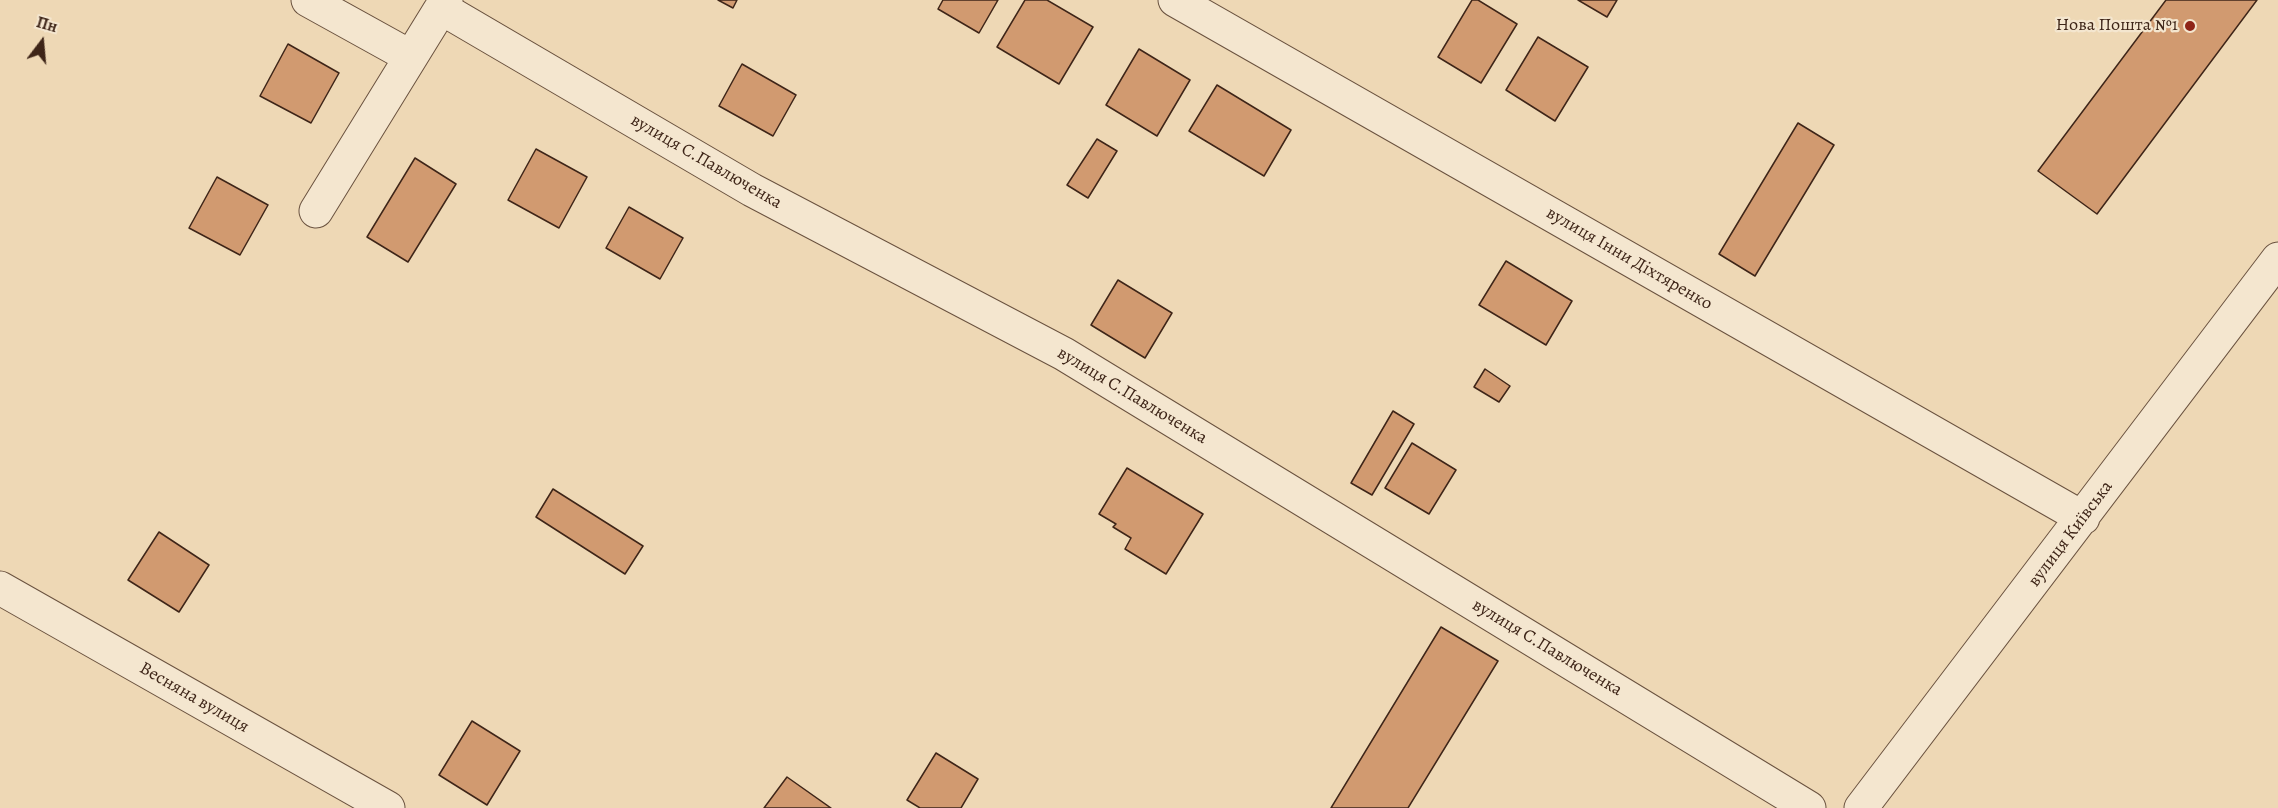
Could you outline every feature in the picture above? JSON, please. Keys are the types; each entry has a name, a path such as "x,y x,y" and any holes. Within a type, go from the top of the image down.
{"street":[{"path":"308,0 411,57"},
{"name":"вулиця Інни Діхтяренко","path":"1175,0 2083,518"},
{"path":"316,211 443,4"},
{"name":"вулиця С.Павлюченка","path":"443,4 752,190 1064,354 1809,808"},
{"name":"вулиця Київська","path":"1862,808 2278,259"},
{"name":"Весняна вулиця","path":"0,588 388,808"}],"building":[{"path":"718,0 737,0 733,8"},
{"path":"943,0 998,0 979,33 938,9"},
{"path":"1025,0 1047,0 1093,27 1059,84 997,47"},
{"path":"1472,0 1478,0 1517,24 1481,83 1438,57"},
{"path":"1578,0 1617,0 1607,17"},
{"path":"2166,0 2257,0 2097,214 2038,171"},
{"path":"1538,37 1588,67 1555,121 1506,90"},
{"path":"288,44 339,73 311,123 260,96"},
{"path":"1139,49 1190,80 1157,136 1106,105"},
{"path":"742,64 796,95 773,136 719,106"},
{"path":"1217,85 1291,130 1264,176 1189,131"},
{"path":"1798,123 1834,145 1755,276 1719,254"},
{"path":"1097,139 1117,151 1088,198 1067,185"},
{"path":"536,149 587,177 559,228 508,200"},
{"path":"415,158 456,184 408,262 367,237"},
{"path":"217,177 268,205 240,255 189,228"},
{"path":"629,207 683,238 660,279 606,248"},
{"path":"1506,261 1572,301 1546,345 1479,305"},
{"path":"1118,280 1172,313 1145,358 1091,325"},
{"path":"1485,369 1510,386 1499,402 1474,387"},
{"path":"1393,411 1414,424 1372,495 1351,483"},
{"path":"1412,443 1456,470 1429,514 1385,488"},
{"path":"1127,468 1203,514 1166,574 1125,549 1131,538 1113,527 1116,524 1099,514"},
{"path":"553,489 643,546 625,574 536,517"},
{"path":"159,532 209,565 179,612 128,580"},
{"path":"1441,627 1498,661 1408,808 1331,808"},
{"path":"472,721 520,751 487,805 439,775"},
{"path":"936,753 978,779 961,808 920,808 907,800"},
{"path":"787,777 831,808 764,808"}],"place":[{"name":"Нова Пошта №1","path":"2190,26"}]}
